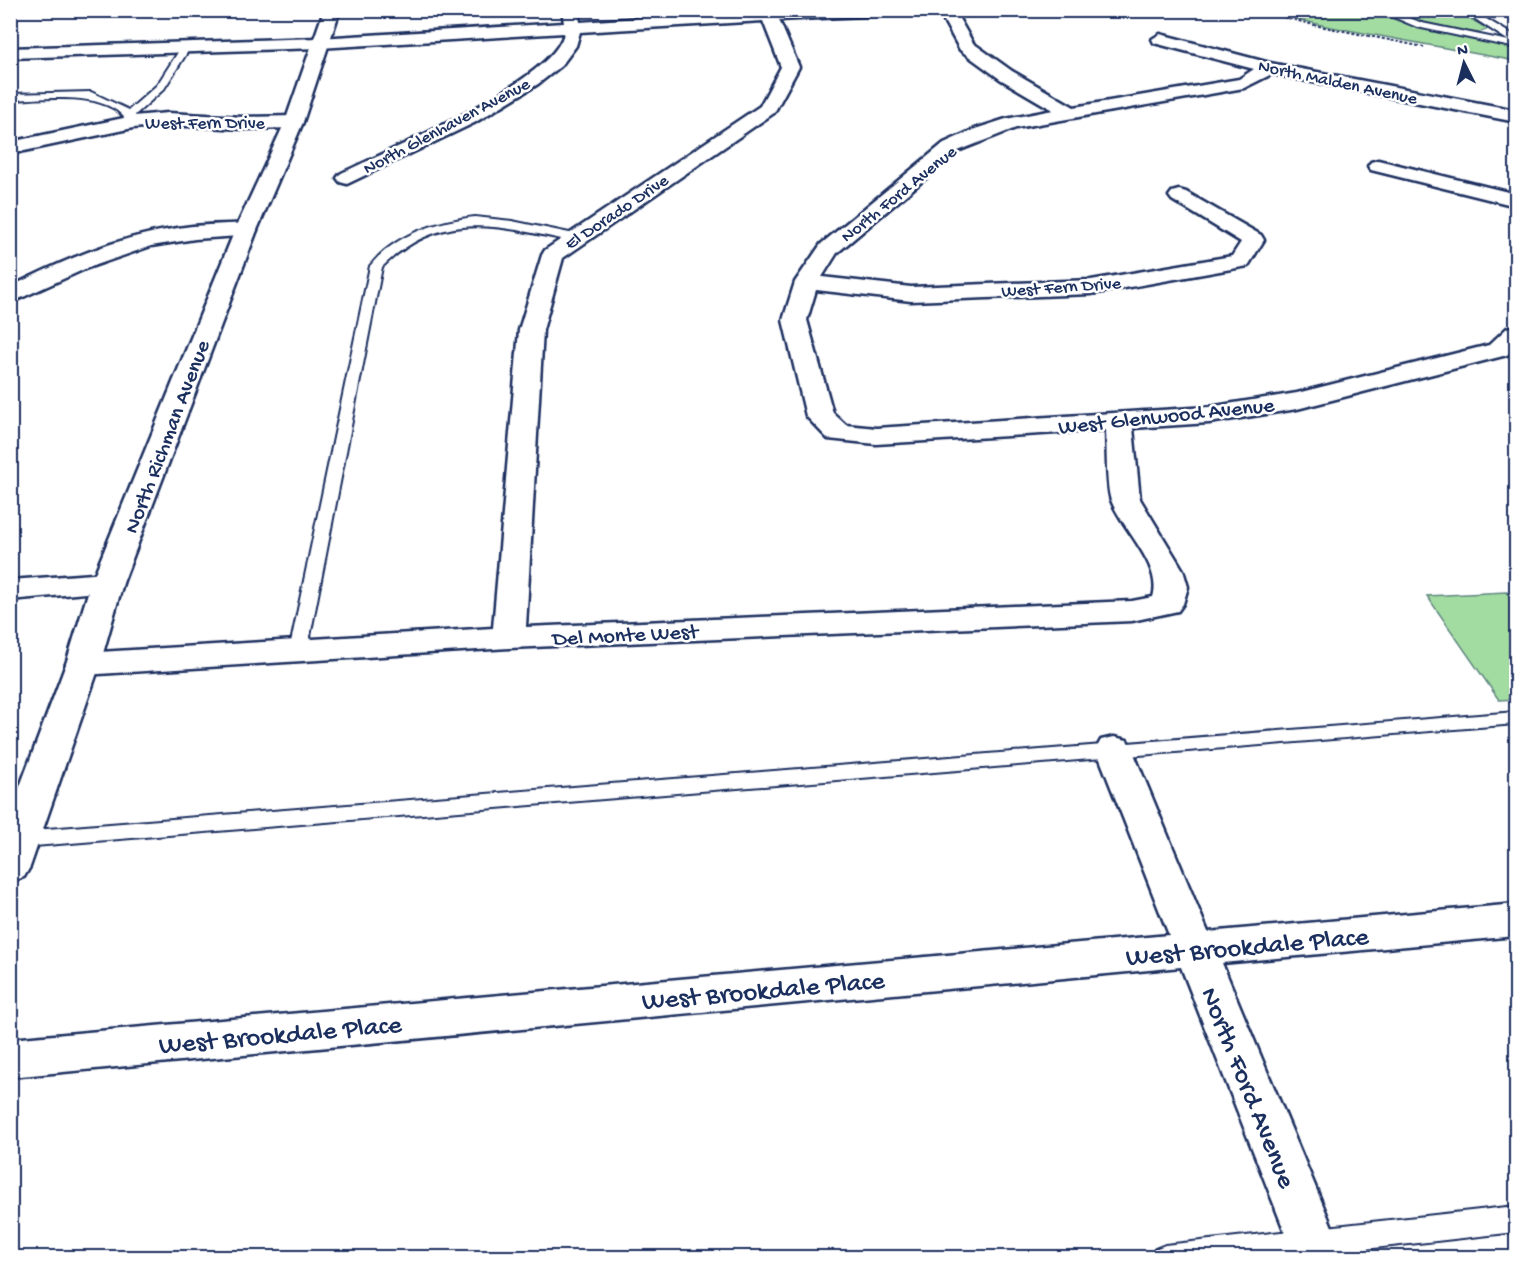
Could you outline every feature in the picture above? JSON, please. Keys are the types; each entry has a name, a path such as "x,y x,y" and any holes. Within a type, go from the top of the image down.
{"street":[{"name":"North Richman Avenue","path":"10,867 82,664 107,583 246,230 294,122 332,10"},
{"path":"10,53 319,43 572,19 886,10"},
{"path":"946,10 966,46 1006,75 1071,113"},
{"name":"El Dorado Drive","path":"509,638 531,330 553,255 767,109 790,68 769,13"},
{"name":"North Glenhaven Avenue","path":"347,178 500,101 547,71 567,48 572,19"},
{"name":"North Malden Avenue","path":"1160,39 1269,68 1516,116"},
{"name":"North Ford Avenue","path":"838,433 820,416 795,320 807,282 829,249 951,147 982,133 1013,123 1244,83 1269,68"},
{"name":"West Fern Drive","path":"10,148 131,118 243,123 294,122"},
{"path":"1378,166 1516,200"},
{"name":"West Fern Drive","path":"807,282 910,294 1091,287 1240,261 1253,240 1179,196"},
{"path":"10,296 62,269 142,242 194,232 246,230"},
{"name":"West Glenwood Avenue","path":"838,433 876,436 1209,415 1297,400 1510,347"},
{"name":"Del Monte West","path":"82,664 509,638 1131,611 1167,604 1172,586 1167,570 1125,499 1119,422"},
{"path":"10,590 107,583"},
{"name":"North Ford Avenue","path":"1114,749 1316,1249"},
{"name":"West Brookdale Place","path":"10,1058 1516,920"}],"lane":[{"path":"1381,10 1420,25 1516,43"},
{"path":"1516,13 1473,15 1516,43"},
{"path":"10,97 91,95 131,118 161,87 185,48"},
{"path":"298,652 375,266 384,256 426,232 474,221 497,223 575,238"},
{"path":"21,839 1516,718"},
{"path":"1165,1257 1316,1249 1516,1219"}],"path":[{"path":"1255,10 1314,25 1429,48"}],"green space":[{"path":"1262,11 1297,11 1324,17 1325,11 1372,11 1418,28 1516,48 1516,61 1326,26"},
{"path":"1391,11 1457,11 1488,29 1480,32 1455,31"},
{"path":"1507,592 1516,605 1516,699 1499,700 1427,596"}]}
